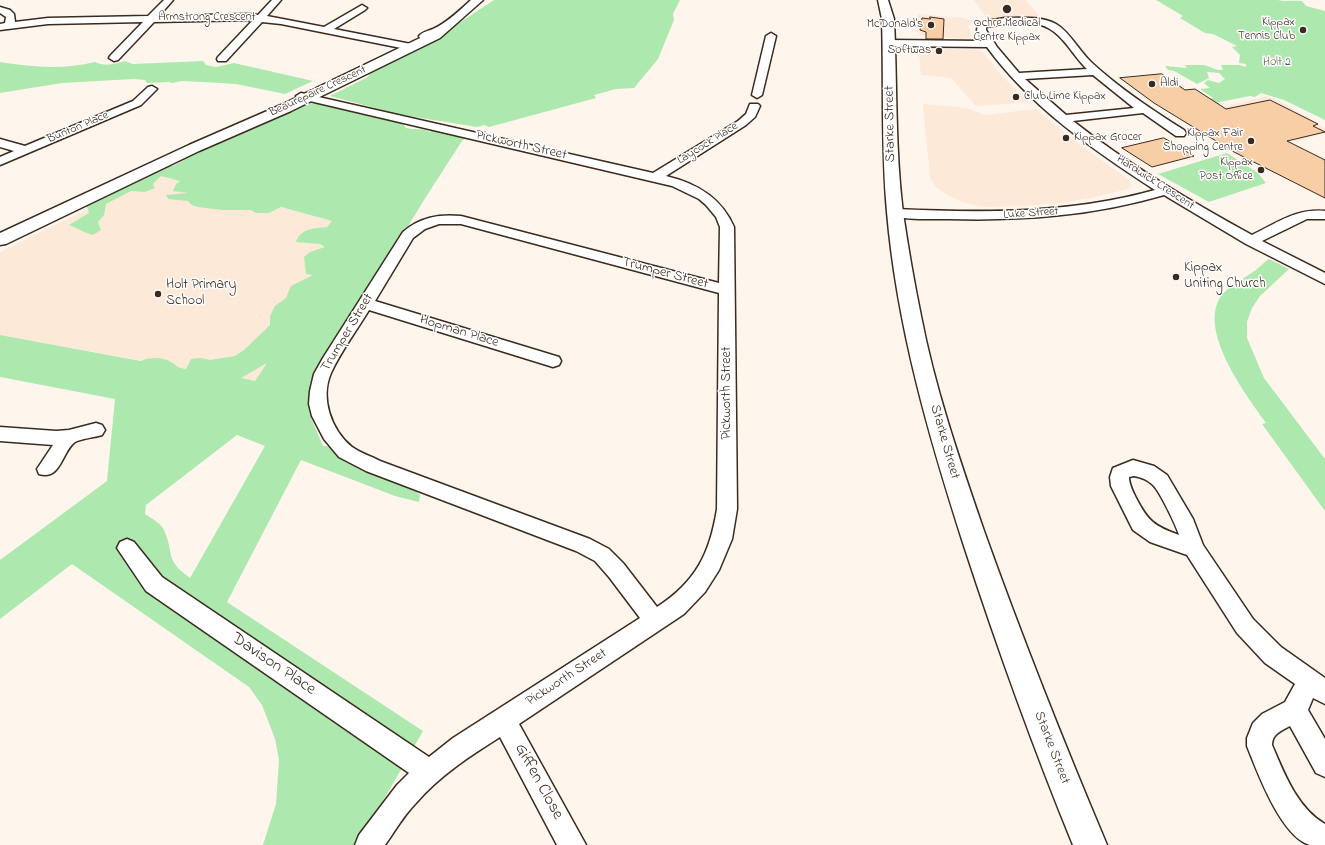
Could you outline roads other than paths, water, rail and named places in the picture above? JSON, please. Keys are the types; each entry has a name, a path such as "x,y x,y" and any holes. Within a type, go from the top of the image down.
{"street":[{"path":"114,58 169,0"},
{"path":"222,59 277,0"},
{"name":"Beaurepaire Crescent","path":"1,240 408,46 436,35 478,0"},
{"name":"Starke Street","path":"885,1 888,19 895,213 910,310 924,375 955,481 1003,623 1090,845"},
{"path":"325,30 362,8"},
{"path":"0,10 7,12 11,16 5,26"},
{"name":"Armstrong Crescent","path":"5,26 48,21 260,18 408,46"},
{"name":"Hardwick Crescent","path":"1180,133 1143,110 1123,95 1096,72 1055,28 1046,23 994,22 984,23 981,26 980,29 990,44 1017,76 1063,119 1101,148 1164,190 1251,241 1325,279"},
{"name":"Laycock Place","path":"655,177 742,123 751,115 771,36"},
{"path":"889,43 990,44"},
{"path":"1017,76 1096,72"},
{"name":"Bunton Place","path":"0,161 137,103 152,89"},
{"name":"Pickworth Street","path":"304,96 655,177 693,189 706,197 721,213 727,227 728,236 728,509 725,530 719,550 705,576 694,590 676,607 462,747 429,772 406,794 369,845"},
{"path":"1063,119 1143,110"},
{"path":"0,143 26,150"},
{"name":"Luke Street","path":"895,213 985,217 1054,214 1106,206 1164,190"},
{"path":"1251,241 1304,215 1325,215"},
{"name":"Trumper Street","path":"655,621 616,570 602,555 583,545 373,466 346,452 330,434 321,416 318,404 322,374 408,235 428,221 445,218 461,220 728,290"},
{"name":"Hopman Place","path":"365,303 553,362"},
{"path":"0,434 44,438 69,437 96,430"},
{"path":"46,470 69,437"},
{"name":"Davison Place","path":"127,548 154,584 429,772"},
{"path":"1194,549 1245,626 1273,654 1317,686 1294,709 1264,728 1259,737 1259,746 1290,807 1300,823 1314,833 1325,838"},
{"path":"1294,709 1325,764"},
{"name":"Giffen Close","path":"504,720 572,845"}],"place":[{"name":"Ochre Medical Centre Kippax","path":"1007,9"},
{"name":"McDonald's","path":"931,25"},
{"name":"Kippax Tennis Club","path":"1303,30"},
{"name":"Softwas","path":"939,51"},
{"name":"Aldi","path":"1152,84"},
{"name":"Club Lime Kippax","path":"1016,97"},
{"name":"Kippax Grocer","path":"1066,138"},
{"name":"Kippax Fair Shopping Centre","path":"1251,141"},
{"name":"Kippax Post Office","path":"1261,170"},
{"name":"Kippax Uniting Church","path":"1176,277"},
{"name":"Holt Primary School","path":"158,294"}],"park label":[{"name":"Holt 2","path":"1277,63"}]}
